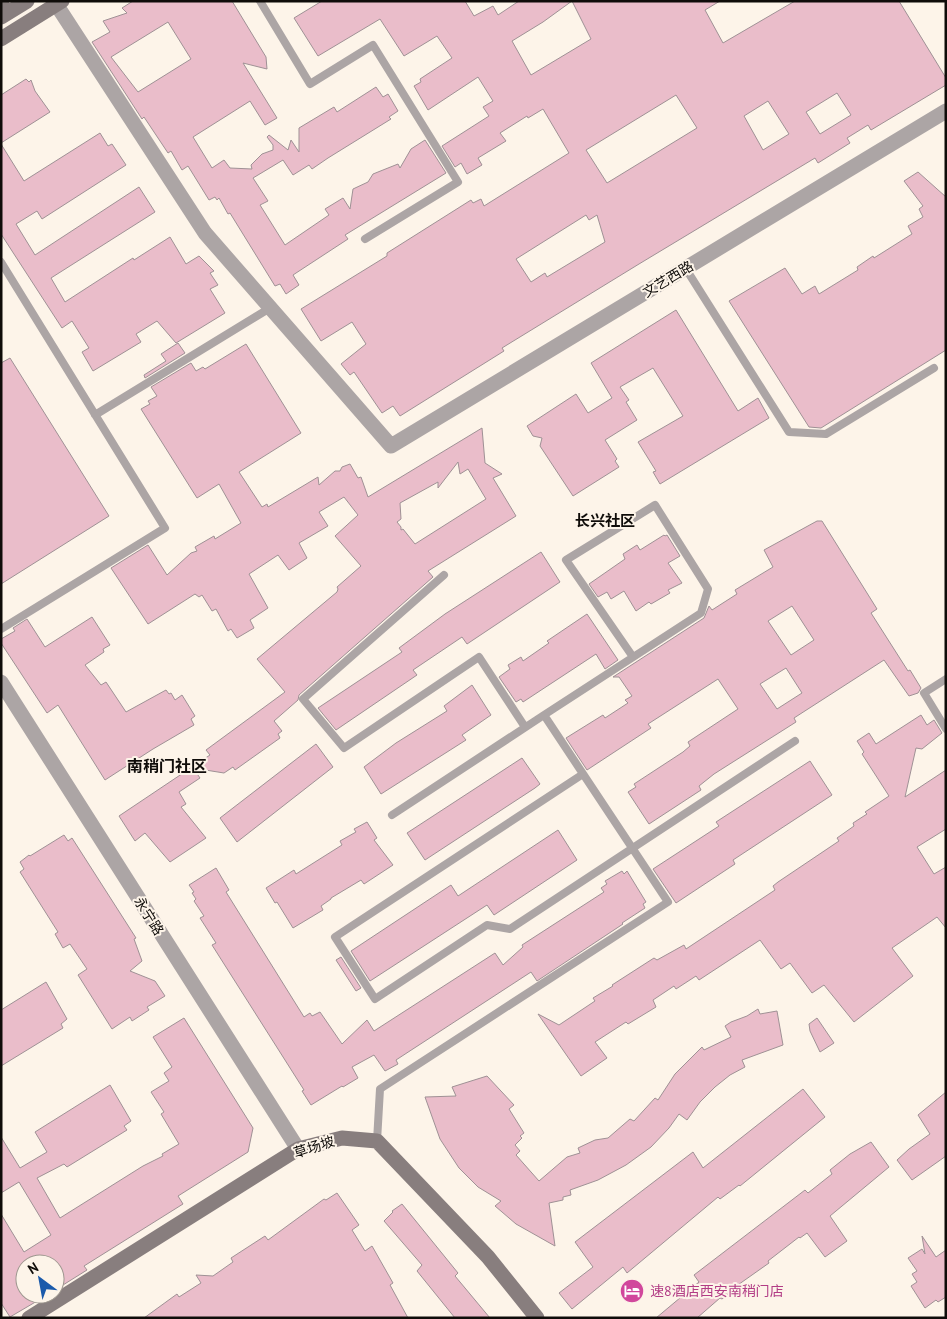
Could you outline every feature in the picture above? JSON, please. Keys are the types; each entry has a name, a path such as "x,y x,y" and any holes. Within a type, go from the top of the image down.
{"street":[{"path":"1,17 27,1"},
{"path":"1,40 58,2 205,233 270,308"},
{"name":"文艺西路","path":"270,308 391,446 946,111"},
{"name":"永宁路","path":"1,682 298,1149"},
{"name":"草场坡","path":"29,1318 298,1149 342,1138 377,1141"},
{"path":"377,1141 488,1257 537,1318"}],"lane":[{"path":"260,1 310,84 373,45 458,182 365,239"},
{"path":"1,262 165,528 1,629"},
{"path":"686,268 788,432 826,434 934,368"},
{"path":"96,415 270,308"},
{"path":"392,815 701,613 708,589 655,505 566,560 633,657"},
{"path":"444,575 303,699 344,748 479,657 525,727"},
{"path":"946,679 924,693 946,729"},
{"path":"377,1141 380,1089 668,902 544,715"},
{"path":"583,774 335,937 375,999 487,924 510,929 795,741"}],"building":[{"path":"133,1 232,1 266,57 267,69 243,63 277,118 265,125 250,101 193,137 212,168 224,160 230,168 252,169 251,165 262,154 273,150 273,145 267,137 269,135 288,150 291,140 299,152 299,128 334,107 337,112 376,87 383,97 388,94 398,111 389,117 391,119 312,169 309,165 293,175 283,160 253,178 268,201 260,205 285,245 329,215 325,209 343,198 350,209 353,189 368,182 373,174 398,164 400,168 411,149 425,140 446,173 345,235 348,239 293,275 299,285 286,294 280,284 275,286 219,198 217,200 215,197 209,200 188,166 182,170 171,151 168,153 144,117 142,119 92,42 110,32 103,21 127,13 122,8","holes":["168,22 191,59 138,92 111,57"]},
{"path":"322,1 465,1 474,16 493,6 498,15 519,1 572,1 720,1 705,10 723,43 795,1 899,1 946,78 946,85 871,130 868,125 847,138 850,143 818,163 815,158 639,264 502,348 504,351 400,416 393,406 382,413 354,372 350,375 341,364 366,344 352,322 321,341 301,309 387,256 387,253 471,200 473,203 481,199 484,206 569,153 543,109 528,118 527,116 500,133 506,141 478,158 482,165 467,174 461,163 455,167 442,146 489,116 483,107 493,101 478,77 428,110 414,86 421,82 420,79 452,58 437,36 404,56 380,19 318,56 294,18","holes":["572,1 591,39 531,75 512,41","837,93 851,115 820,134 806,112","676,95 697,128 607,183 586,150","768,101 789,134 763,150 744,116","586,215 589,220 597,215 605,242 547,277 545,273 531,282 516,259"]},
{"path":"26,79 29,82 31,80 35,91 50,112 1,143 1,95"},
{"path":"100,133 108,146 112,144 126,165 42,219 37,211 16,224 35,255 139,187 155,212 51,278 65,302 133,258 134,260 170,237 186,264 199,256 214,271 210,273 218,285 210,289 225,313 176,343 157,321 136,334 141,342 93,371 82,352 89,348 72,321 62,328 1,234 1,144 24,181"},
{"path":"918,172 946,197 946,350 821,428 809,427 729,301 785,268 802,294 815,286 819,294 858,270 857,267 873,256 874,258 912,234 908,226 923,217 919,209 923,206 904,181"},
{"path":"676,310 738,411 758,398 769,418 660,484 653,472 656,471 638,442 683,416 653,368 620,387 629,400 626,402 637,420 605,440 617,459 615,461 619,467 573,496 540,446 542,438 533,436 527,426 576,394 588,413 612,398 591,363"},
{"path":"178,343 185,353 145,378 144,375 166,361 161,354"},
{"path":"246,344 301,433 239,472 262,507 267,504 268,507 318,477 319,485 335,471 340,471 342,467 350,464 358,478 361,477 368,497 482,428 485,463 502,474 493,478 516,516 428,571 433,577 299,695 298,700 274,721 282,731 278,734 280,738 235,770 233,767 224,773 193,768 200,778 179,792 186,804 181,807 206,838 170,862 145,833 135,841 119,816 210,755 206,750 285,692 257,659 337,592 337,587 361,566 335,536 358,515 344,497 319,512 328,526 299,543 307,558 289,570 278,555 249,574 268,608 250,620 254,628 237,638 231,629 228,631 216,609 212,611 202,595 199,597 195,594 148,624 111,568 148,545 167,575 191,553 197,551 195,547 214,536 215,539 241,523 219,484 197,498 141,409 150,404 148,401 157,396 151,387 191,363 196,371 203,367 205,369","holes":["458,462 460,474 468,469 486,499 415,544 403,529 401,530 397,522 401,519 400,503 438,482 438,488"]},
{"path":"10,358 109,516 1,584 1,363"},
{"path":"817,521 822,521 877,609 871,613 921,688 918,693 909,696 884,660 794,718 796,722 714,774 699,786 701,790 649,824 628,792 636,787 634,784 683,752 690,746 688,742 738,709 718,679 648,724 651,728 587,770 566,738 603,715 605,718 628,703 625,700 632,696 619,677 613,677 704,618 709,606 712,610 737,594 735,590 773,567 764,550","holes":["792,606 814,640 791,655 768,621","786,668 802,693 777,709 760,684"]},
{"path":"667,535 680,556 668,563 682,583 668,590 670,593 651,604 649,602 636,611 624,591 611,599 607,592 598,597 589,584 625,559 623,554 637,545 640,550"},
{"path":"541,552 560,582 467,644 462,637 413,670 417,675 336,730 318,708 402,652 399,648 445,614"},
{"path":"587,614 618,660 605,669 596,654 523,702 521,699 516,702 499,677 510,669 508,665 521,657 523,661 549,643 547,641"},
{"path":"92,617 110,645 103,649 104,652 85,665 101,685 106,682 126,712 166,690 169,694 171,693 175,700 182,695 195,716 191,719 194,725 105,780 58,705 47,713 1,643 1,639 15,631 13,628 27,619 45,647"},
{"path":"472,685 491,715 462,735 466,740 381,794 364,767 396,743 447,711 444,706"},
{"path":"921,715 927,725 934,720 942,733 922,749 916,748 905,797 946,770 946,829 917,847 934,874 946,867 946,928 937,917 892,948 913,976 854,1022 824,985 812,993 790,963 781,969 760,940 699,980 696,976 676,989 674,986 653,1000 656,1007 628,1024 626,1022 595,1042 607,1058 581,1076 538,1014 559,1025 595,1001 593,998 654,958 657,960 684,945 686,949 775,890 773,886 778,882 839,841 837,838 854,826 853,823 867,814 865,812 889,796 862,754 864,752 857,741 869,733 876,744"},
{"path":"316,744 333,767 237,842 220,818"},
{"path":"522,758 540,784 425,860 407,833"},
{"path":"810,761 832,795 733,860 735,864 676,903 653,869 719,826 716,822"},
{"path":"367,822 377,838 374,840 393,865 364,884 361,880 331,898 321,906 323,910 293,928 266,888 294,870 296,874 342,845 340,841 356,832 354,829"},
{"path":"558,830 577,860 494,915 487,905 370,981 351,951 451,885 458,896"},
{"path":"64,835 68,841 72,838 136,938 134,939 142,961 130,971 155,981 165,996 147,1007 149,1010 132,1021 130,1017 112,1029 78,975 87,969 70,944 63,948 55,934 58,932 20,872 24,869 20,862"},
{"path":"216,868 229,890 226,892 304,1017 310,1013 312,1016 320,1012 342,1044 367,1020 374,1031 495,953 503,965 523,947 522,945 604,892 601,888 607,884 605,881 622,871 624,874 627,871 646,902 643,904 645,908 623,924 537,981 531,972 396,1060 398,1064 385,1071 374,1055 352,1067 358,1078 311,1105 302,1091 304,1090 212,945 216,943 200,918 204,916 194,901 196,899 192,893 194,892 189,885"},
{"path":"341,957 361,988 356,991 336,960"},
{"path":"46,982 67,1019 61,1024 63,1028 1,1066 1,1010"},
{"path":"758,1009 760,1014 777,1011 783,1045 742,1060 745,1067 730,1075 715,1087 700,1102 687,1120 679,1114 651,1147 626,1165 598,1180 570,1190 571,1195 563,1197 563,1200 549,1203 555,1246 516,1224 495,1206 501,1201 478,1187 459,1168 440,1139 425,1097 456,1096 452,1087 487,1076 514,1105 509,1109 524,1133 515,1145 520,1151 516,1155 539,1181 567,1157 580,1153 578,1148 595,1140 608,1138 630,1119 634,1121 655,1098 658,1100 675,1074 702,1047 704,1050 731,1037 725,1026"},
{"path":"184,1018 253,1128 248,1152 178,1196 183,1204 84,1266 87,1270 65,1284 65,1254 15,1254 15,1304 32,1304 10,1317 1,1303 1,1214 24,1252 51,1235 19,1182 1,1193 1,1137 20,1168 47,1152 35,1132 110,1085 131,1121 124,1126 127,1130 67,1167 64,1164 37,1178 60,1218 143,1166 163,1156 162,1154 179,1144 161,1114 164,1112 151,1092 169,1081 164,1073 172,1067 153,1037"},
{"path":"817,1018 834,1043 820,1052 810,1031 809,1024"},
{"path":"803,1089 825,1117 740,1186 720,1199 718,1197 627,1273 623,1267 572,1309 559,1293 593,1267 575,1242 693,1152 703,1168"},
{"path":"946,1092 946,1156 912,1180 897,1160 930,1134 918,1115"},
{"path":"871,1142 889,1167 830,1216 847,1241 825,1257 807,1233 768,1261 769,1263 735,1287 722,1299 720,1298 697,1318 656,1318 699,1282 694,1275 805,1190 808,1193 832,1174 830,1170 850,1154"},
{"path":"337,1193 359,1225 352,1230 365,1251 372,1246 393,1283 390,1285 408,1318 144,1318 177,1294 179,1297 201,1283 196,1275 213,1276 233,1262 231,1258 265,1236 268,1240 324,1199 326,1200"},
{"path":"402,1204 458,1273 455,1276 490,1318 455,1318 417,1271 422,1265 384,1221 392,1211"},
{"path":"922,1236 936,1257 946,1250 946,1297 938,1302 936,1300 925,1308 911,1286 917,1282 912,1274 917,1271 908,1258 922,1249 925,1254"}],"place":[{"name":"速8酒店西安南稍门店","path":"632,1291"}],"district":[{"name":"长兴社区","path":"605,521"},
{"name":"南稍门社区","path":"167,766"}]}
